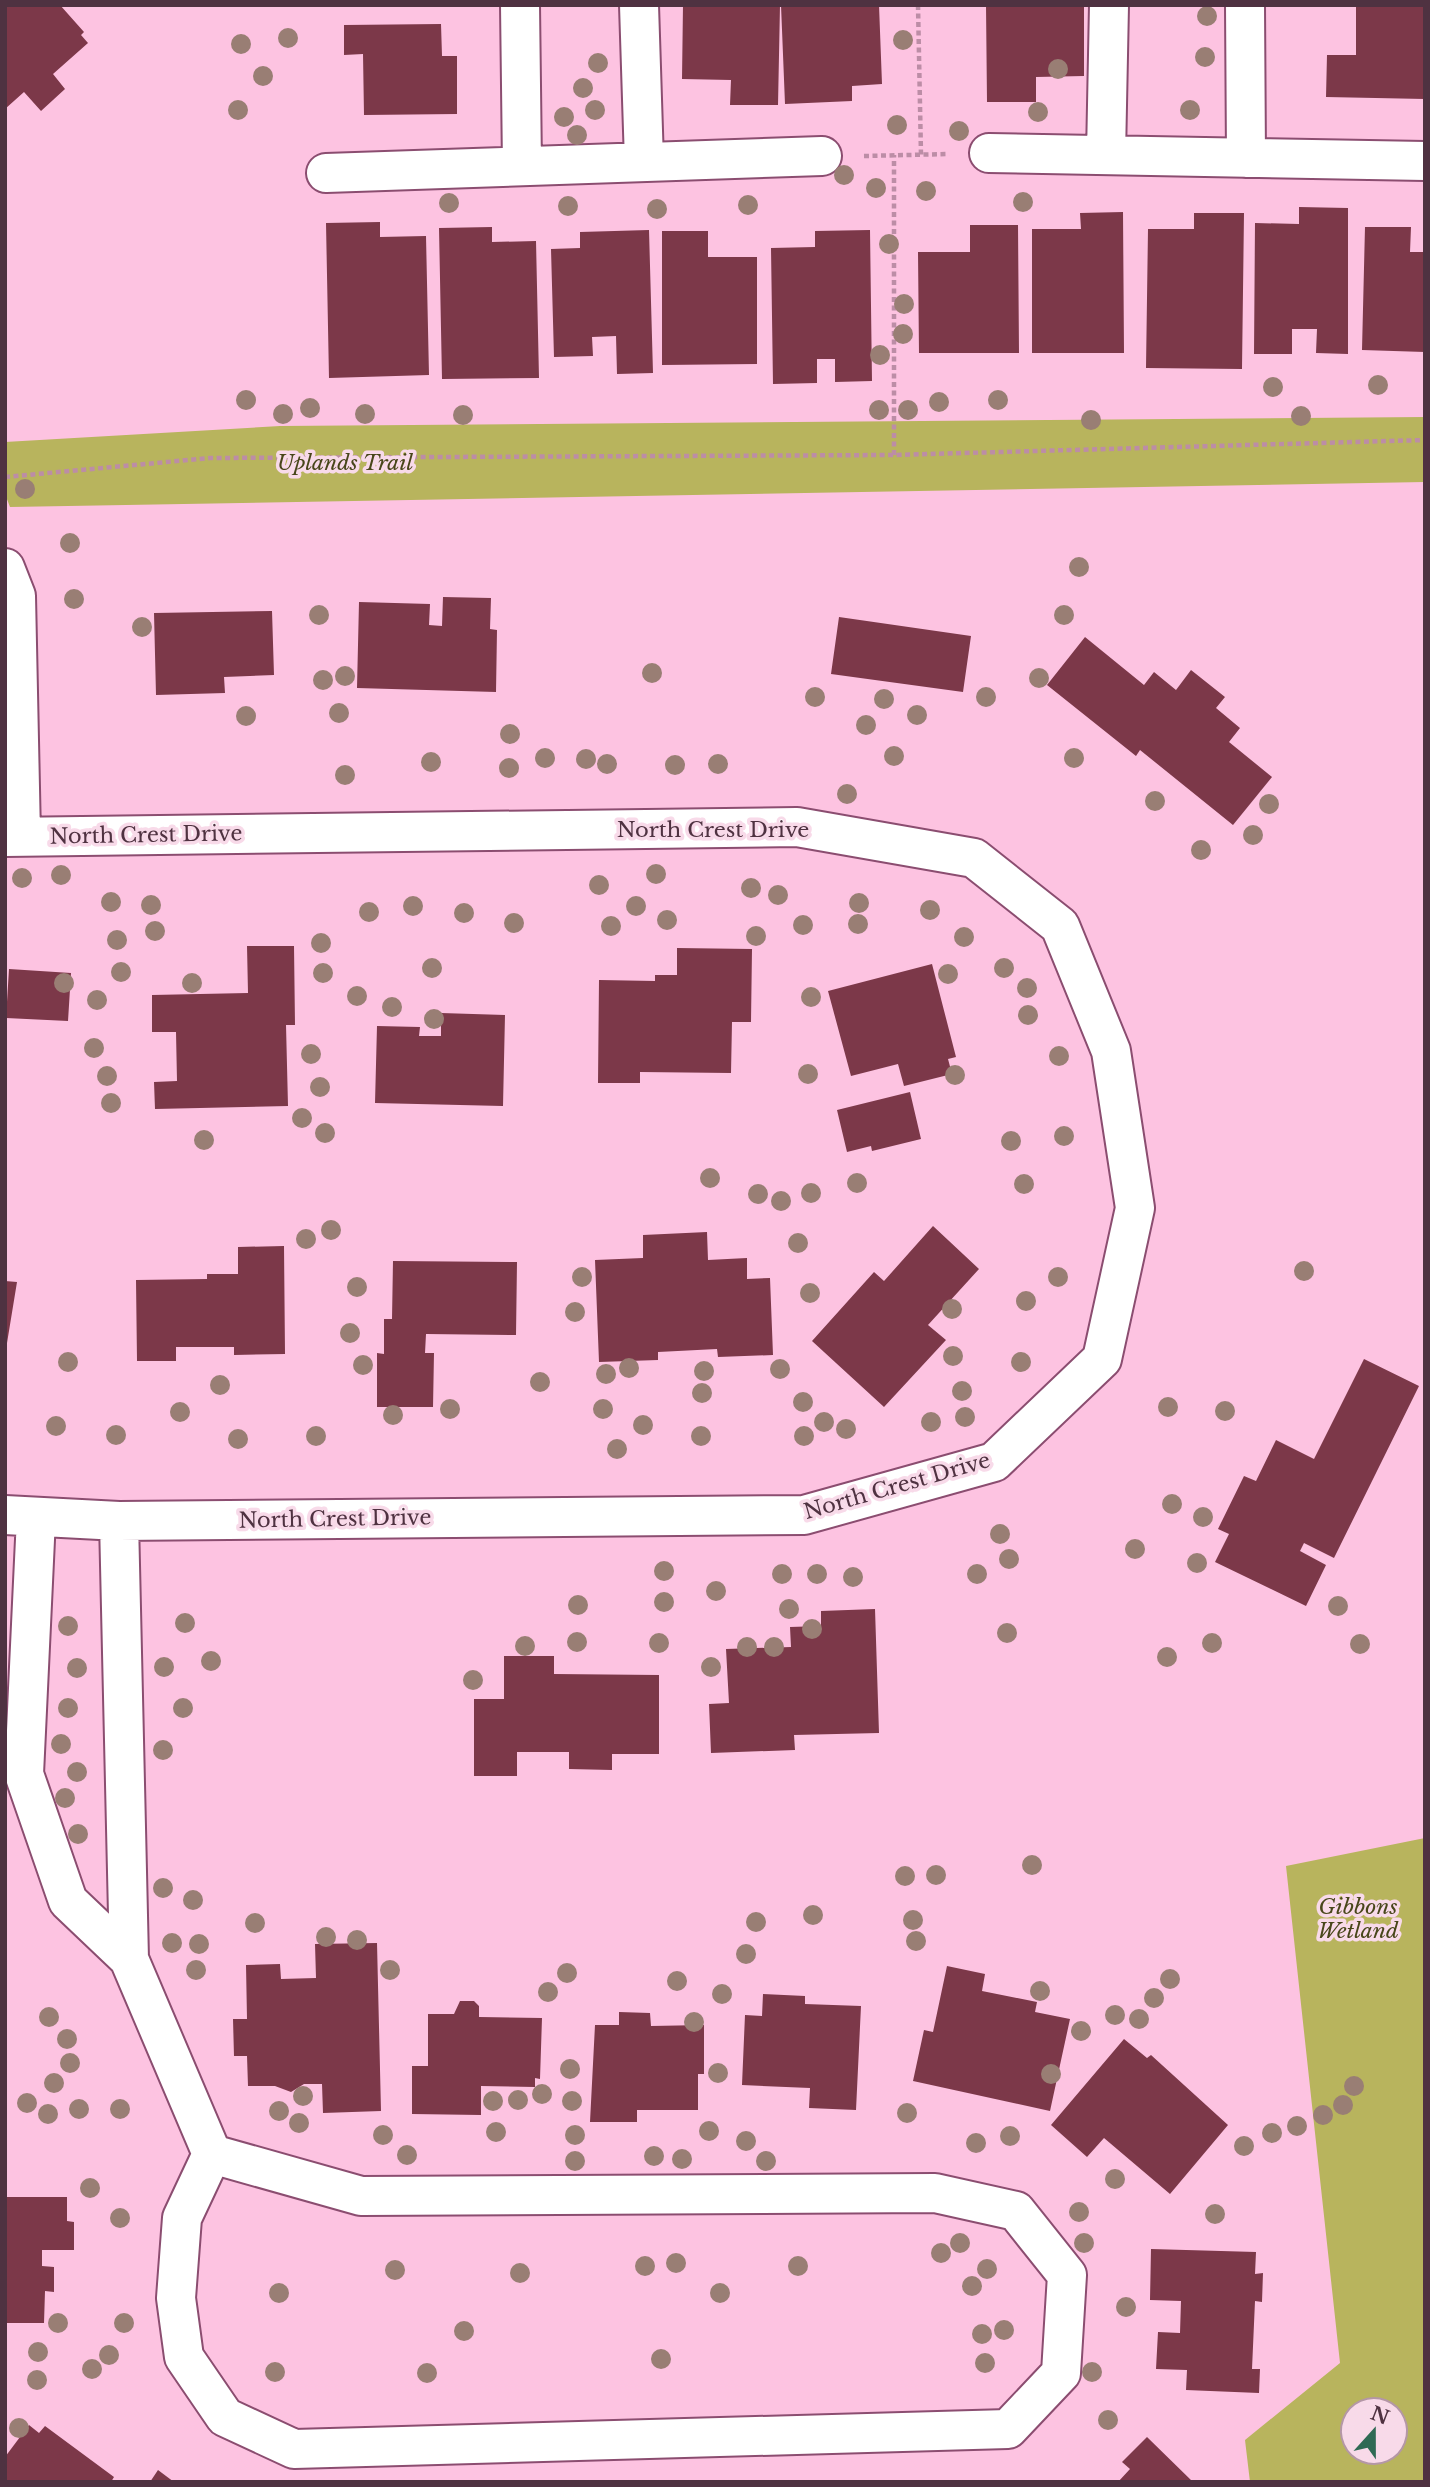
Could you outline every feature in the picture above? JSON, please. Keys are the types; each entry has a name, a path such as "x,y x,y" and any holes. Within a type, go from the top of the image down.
{"street":[{"path":"520,5 522,166"},
{"path":"639,5 644,162"},
{"path":"1106,155 1109,5"},
{"path":"1245,5 1246,158"},
{"path":"989,153 1425,161"},
{"path":"326,173 822,156"},
{"path":"5,568 16,596 13,837"},
{"name":"North Crest Drive","path":"13,837 797,827 974,858 1060,926 1111,1051 1135,1208 1102,1359 994,1462 804,1515 119,1521 21,1517"},
{"path":"21,1517 24,1774 68,1901 129,1959"},
{"path":"119,1521 129,1959 212,2154 182,2218 176,2298 184,2357 225,2417 294,2449 1008,2429 1061,2373 1067,2275 1016,2211 935,2193 361,2196 212,2154"}],"path":[{"path":"918,5 921,155"},
{"path":"822,156 989,153"},
{"path":"894,155 894,455"},
{"path":"5,477 211,458 894,455 1425,440"}],"green space":[{"name":"Uplands Trail","path":"1425,417 1425,482 10,507 5,494 5,442 280,426"},
{"name":"Gibbons Wetland","path":"1425,1838 1425,2482 1250,2482 1245,2440 1340,2363 1286,1866"}],"building":[{"path":"5,5 60,5 84,32 81,35 88,43 53,74 65,89 41,111 24,92 5,109"},
{"path":"683,5 780,5 778,105 730,105 731,80 682,79"},
{"path":"781,5 879,5 882,84 852,86 852,101 785,104"},
{"path":"986,5 1084,5 1084,76 1036,77 1036,102 987,102"},
{"path":"1356,5 1425,6 1425,99 1326,97 1327,55 1356,55"},
{"path":"441,24 442,56 457,56 457,114 364,115 363,54 344,55 344,25"},
{"path":"1299,207 1348,208 1348,354 1316,353 1317,329 1292,329 1292,354 1254,354 1255,223 1299,224"},
{"path":"1123,212 1124,353 1032,353 1032,229 1081,229 1080,213"},
{"path":"1194,213 1244,213 1242,369 1146,368 1148,229 1194,229"},
{"path":"380,222 380,237 426,236 429,375 329,378 326,223"},
{"path":"970,225 1018,225 1019,353 919,353 918,252 970,252"},
{"path":"492,227 492,242 536,241 539,378 442,379 439,228"},
{"path":"1365,227 1411,227 1410,252 1425,252 1425,352 1362,350"},
{"path":"649,230 653,373 617,374 616,336 592,337 593,356 554,357 551,249 580,248 580,232"},
{"path":"870,230 872,381 835,382 835,359 817,359 817,383 773,384 771,248 815,247 815,231"},
{"path":"662,231 708,231 708,257 757,257 757,364 662,365"},
{"path":"443,597 491,598 490,629 497,630 496,692 357,688 359,602 430,604 429,625 442,626"},
{"path":"272,611 274,675 224,677 225,693 156,695 154,613"},
{"path":"839,617 971,636 963,692 831,674"},
{"path":"1085,637 1144,685 1154,672 1176,690 1191,670 1225,697 1216,708 1240,728 1229,742 1272,777 1233,825 1140,750 1136,756 1047,685"},
{"path":"247,946 294,946 295,1025 286,1025 288,1106 155,1109 154,1082 177,1081 176,1032 152,1032 152,995 248,993"},
{"path":"677,948 752,949 751,1022 732,1022 731,1073 640,1072 640,1083 598,1083 599,980 655,981 655,975 677,975"},
{"path":"932,964 956,1057 948,1059 952,1074 904,1086 898,1064 851,1076 828,991"},
{"path":"9,969 71,973 68,1021 6,1018"},
{"path":"441,1013 505,1015 503,1106 375,1103 377,1026 420,1027 419,1036 441,1036"},
{"path":"910,1092 921,1139 872,1151 871,1146 847,1152 837,1110"},
{"path":"933,1226 979,1269 928,1325 946,1340 884,1407 812,1341 874,1272 884,1281"},
{"path":"707,1232 708,1260 747,1258 747,1279 770,1278 773,1355 718,1357 717,1349 658,1352 658,1360 599,1362 595,1260 643,1258 643,1235"},
{"path":"284,1246 285,1354 234,1355 234,1347 176,1347 176,1361 137,1361 136,1280 207,1279 207,1274 238,1274 238,1247"},
{"path":"393,1261 517,1262 516,1335 426,1334 425,1353 434,1353 433,1407 377,1407 377,1353 384,1354 384,1319 392,1319"},
{"path":"5,1281 17,1282 7,1343 5,1343"},
{"path":"1364,1359 1419,1386 1334,1558 1304,1543 1300,1551 1326,1565 1306,1606 1215,1562 1229,1534 1218,1529 1244,1476 1256,1481 1276,1440 1314,1459"},
{"path":"875,1609 879,1733 794,1735 795,1750 711,1753 709,1704 729,1703 726,1649 791,1647 790,1627 821,1626 821,1611"},
{"path":"504,1656 554,1656 554,1674 659,1675 659,1754 612,1754 612,1770 569,1769 569,1752 517,1752 517,1776 474,1776 474,1699 504,1699"},
{"path":"377,1943 381,2111 323,2113 322,2084 304,2084 291,2092 275,2086 248,2086 247,2056 234,2056 233,2019 247,2019 246,1965 280,1964 281,1979 316,1978 315,1944"},
{"path":"947,1966 985,1974 982,1991 1037,2002 1035,2012 1070,2019 1050,2111 913,2081 924,2030 933,2032"},
{"path":"763,1994 805,1996 805,2004 861,2006 856,2110 809,2108 810,2088 742,2085 745,2015 762,2016"},
{"path":"460,2001 474,2001 479,2006 479,2017 542,2018 540,2079 535,2078 535,2087 481,2086 481,2115 412,2114 412,2066 428,2066 428,2014 454,2014"},
{"path":"619,2012 650,2013 651,2026 704,2025 704,2074 698,2074 698,2110 637,2110 637,2122 590,2122 595,2025 619,2025"},
{"path":"1124,2039 1147,2058 1151,2055 1228,2125 1170,2194 1104,2138 1087,2157 1051,2125"},
{"path":"5,2197 67,2197 67,2221 74,2222 74,2250 42,2250 42,2266 54,2267 54,2292 45,2291 44,2323 5,2323"},
{"path":"1151,2249 1256,2252 1255,2274 1263,2273 1262,2302 1255,2301 1252,2369 1260,2369 1259,2393 1186,2390 1187,2370 1156,2369 1158,2332 1180,2333 1181,2301 1150,2300"},
{"path":"29,2425 39,2433 45,2426 114,2477 111,2482 5,2482 5,2457"},
{"path":"1147,2437 1193,2482 1118,2482 1130,2469 1122,2462"},
{"path":"158,2470 174,2482 150,2482"}]}
